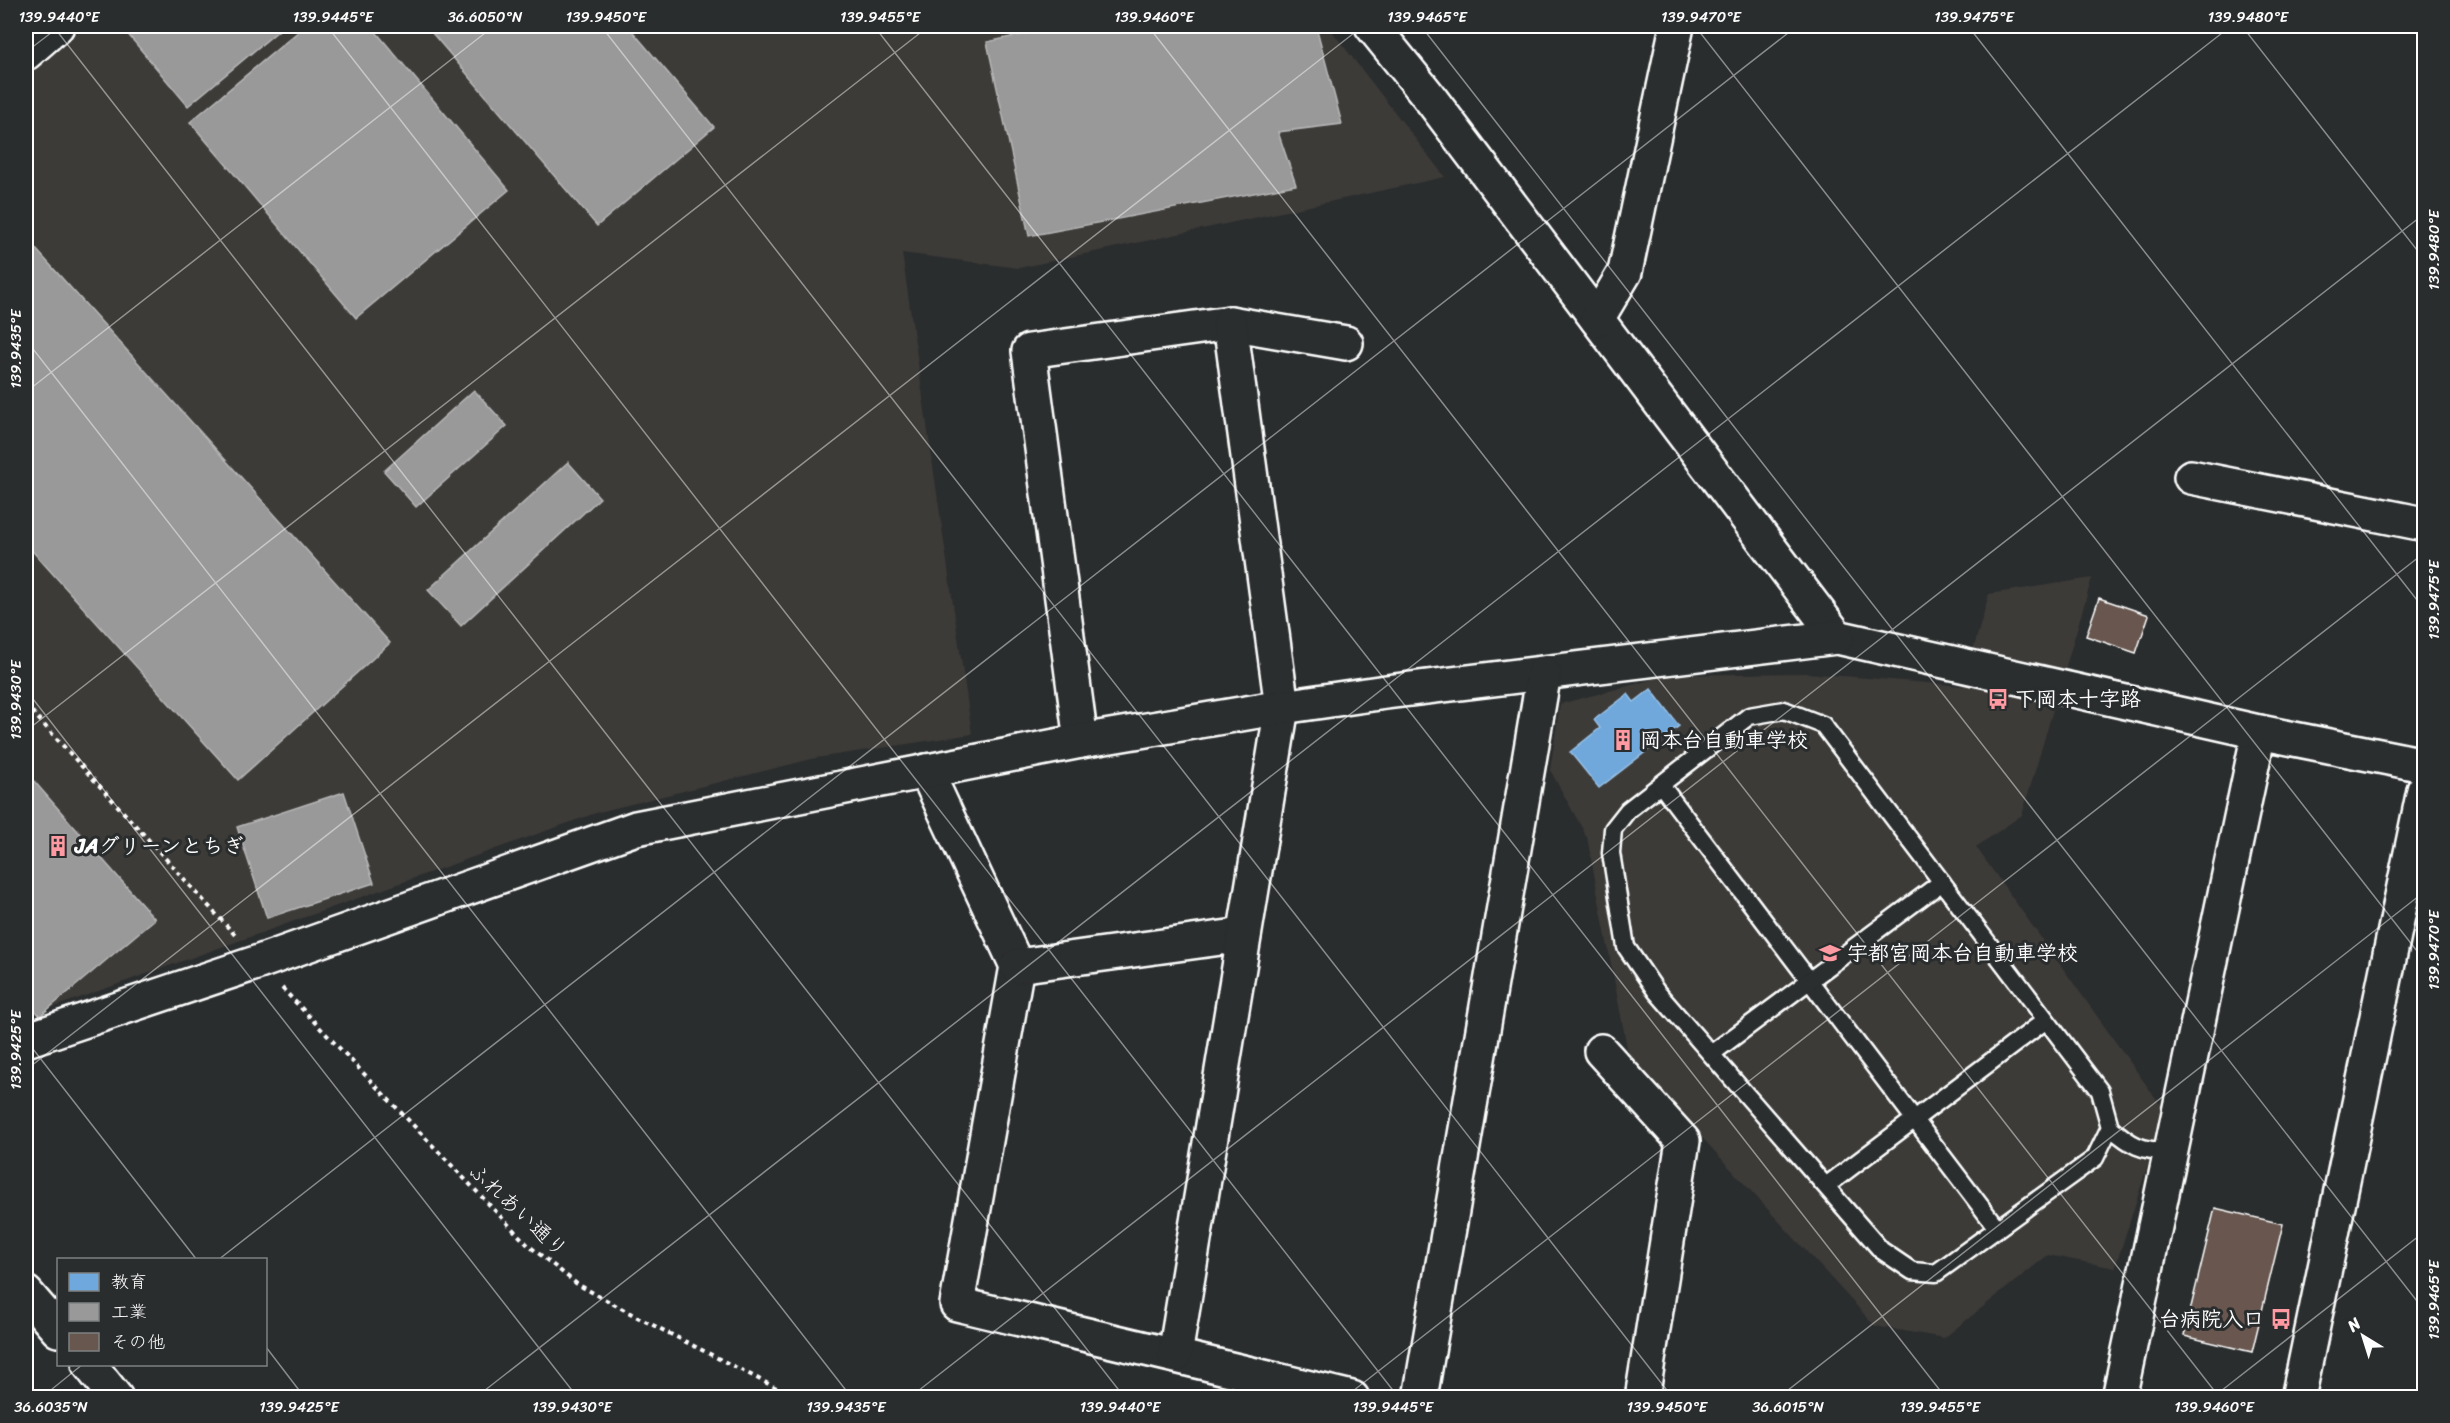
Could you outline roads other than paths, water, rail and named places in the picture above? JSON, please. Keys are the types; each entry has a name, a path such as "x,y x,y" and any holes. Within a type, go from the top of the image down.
{"street":[{"path":"26,52 57,26"},
{"path":"1372,26 1427,94 1837,637"},
{"path":"1597,319 1626,272 1677,26"},
{"path":"1175,1356 1282,707 1230,323"},
{"path":"1081,741 1029,351 1230,323 1346,343"},
{"path":"2191,477 2424,524"},
{"path":"26,1040 259,962 636,828 1081,741 1282,707 1386,692 1837,637 2259,732 2424,765"},
{"path":"1420,1398 1544,673"},
{"path":"2119,1398 2259,732"},
{"path":"926,771 1017,966 957,1304 1352,1398"},
{"path":"2298,1398 2424,790"},
{"path":"1017,966 1243,935"},
{"path":"1601,1051 1683,1141 1642,1398"},
{"path":"26,1293 57,1329"},
{"path":"90,1366 116,1398"}],"lane":[{"path":"2110,1127 2095,1158 1936,1273 1912,1271 1881,1250 1656,991 1626,947 1611,853 1613,829 1628,810 1749,716 1784,710 1823,724 2100,1091 2110,1127 2130,1144 2145,1150 2169,1152"},
{"path":"1660,785 1998,1228"},
{"path":"1711,1054 1942,882"},
{"path":"1826,1186 2046,1020"}],"place":[{"name":"下岡本十字路","path":"1998,699"},
{"name":"岡本台自動車学校","path":"1623,740"},
{"name":"JAグリーンとちぎ","path":"58,846"},
{"name":"宇都宮岡本台自動車学校","path":"1830,953"},
{"name":"台病院入口","path":"2281,1319"}]}
